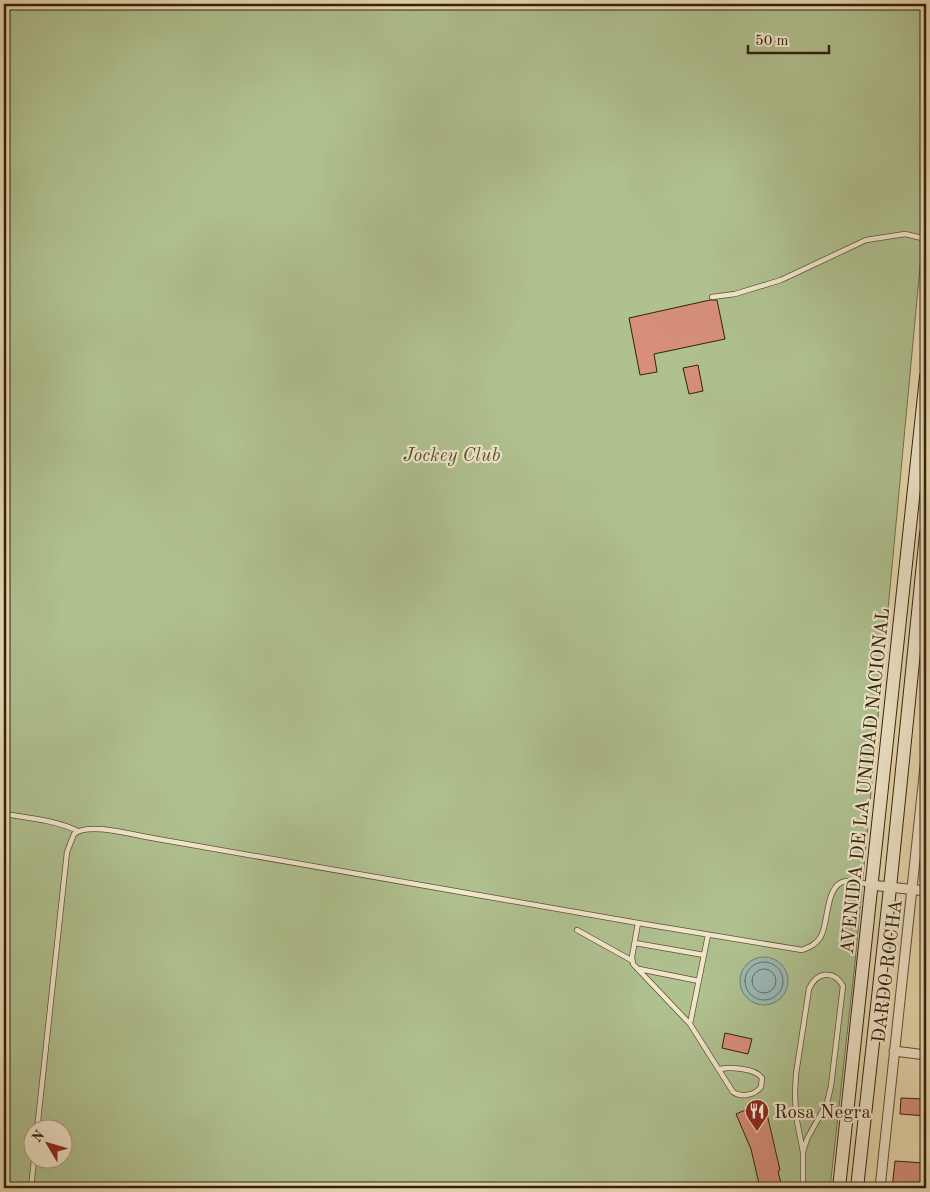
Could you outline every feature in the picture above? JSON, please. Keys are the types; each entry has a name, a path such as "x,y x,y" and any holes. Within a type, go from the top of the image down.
{"main road":[{"name":"AVENIDA DE LA UNIDAD NACIONAL","path":"839,1188 926,378"},
{"name":"AVENIDA DE LA UNIDAD NACIONAL","path":"857,1188 926,534"}],"street":[{"name":"DARDO ROCHA","path":"880,1188 926,757"},
{"path":"871,885 926,892"},
{"path":"894,1051 926,1055"}],"lane":[{"path":"712,297 735,294 781,280 866,240 905,234 926,239"},
{"path":"4,814 44,820 78,831"},
{"path":"39,1120 67,852 71,838 78,831 84,829 97,829 152,838 802,950 812,947 820,938 825,927 829,902 841,883 847,881 871,885"},
{"path":"632,960 638,923"},
{"path":"577,930 632,960 638,969 690,1024 736,1095 756,1093 761,1087 762,1078 756,1072 729,1068 720,1069"},
{"path":"690,1024 708,935"},
{"path":"635,942 704,955"},
{"path":"638,969 699,981"},
{"path":"803,1152 807,1139 826,1103 832,1077 843,986 834,976 819,976 813,981 809,989 796,1074 796,1116 803,1152 803,1188"},
{"path":"31,1188 33,1170"}],"green space":[{"name":"Jockey Club","path":"4,4 926,4 926,203 855,963 830,1188 4,1188"}],"water":[{"path":"764,957 773,959 781,964 786,972 788,981 786,990 781,998 773,1003 764,1005 755,1003 747,998 742,990 740,981 742,972 747,964 755,959"}],"building":[{"path":"717,300 725,339 654,354 657,372 640,375 629,318"},
{"path":"698,365 703,391 689,394 683,368"},
{"path":"725,1033 752,1039 748,1054 722,1048"},
{"path":"901,1098 926,1099 926,1116 900,1114"},
{"name":"Rosa Negra","path":"762,1103 767,1114 780,1170 778,1171 782,1188 760,1188 751,1149 736,1114"},
{"path":"895,1161 924,1163 922,1188 892,1188"}],"place":[{"name":"Rosa Negra","path":"757,1132"}]}
